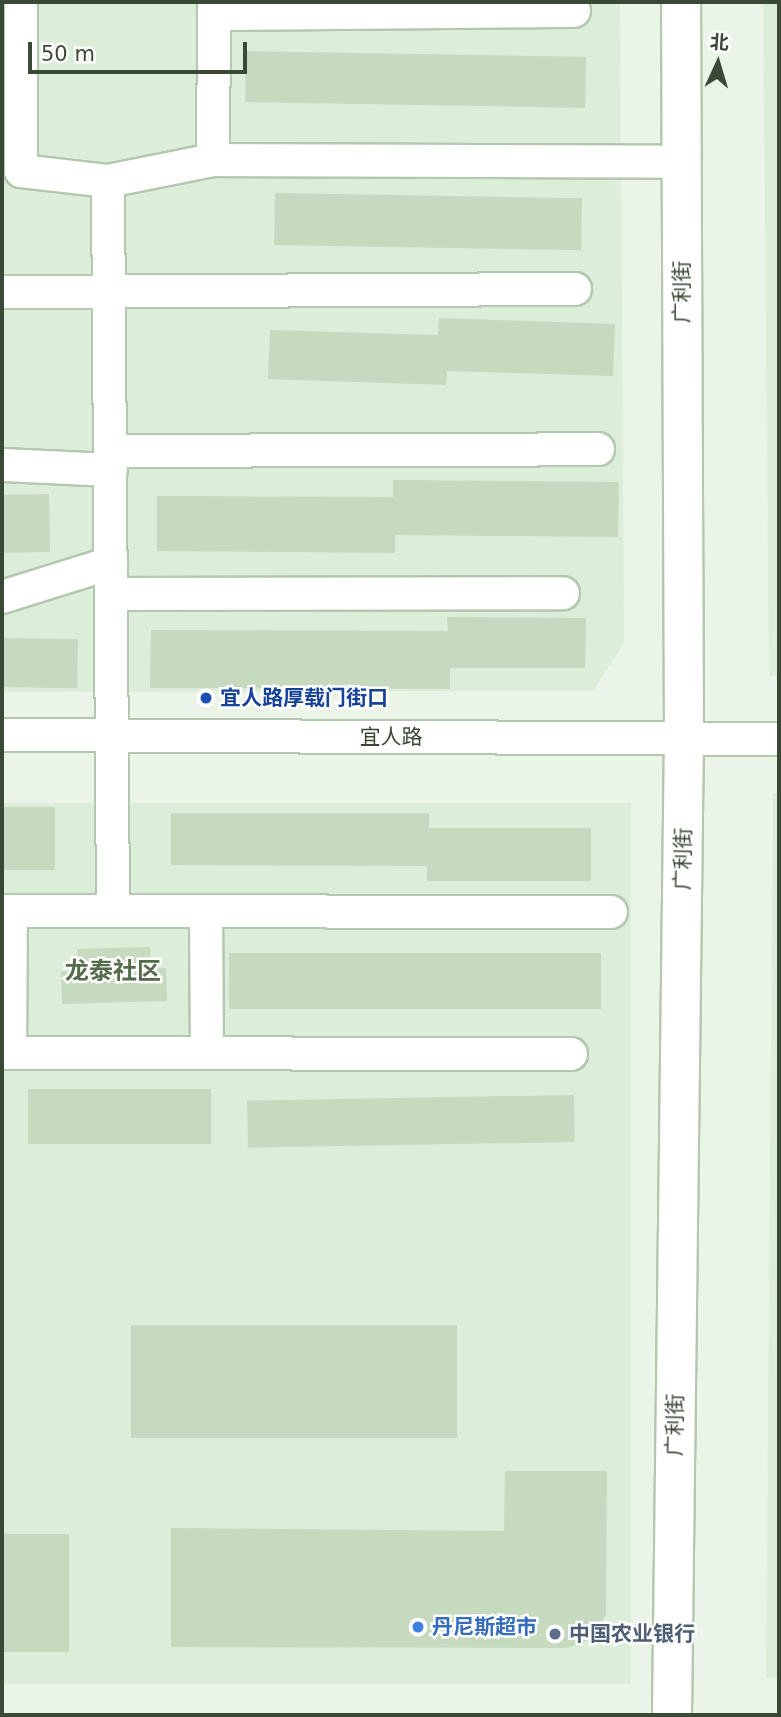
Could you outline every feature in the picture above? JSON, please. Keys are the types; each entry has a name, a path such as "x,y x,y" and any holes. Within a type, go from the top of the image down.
{"street":[{"path":"21,2 11,36 20,171 108,181 213,160 681,162"},
{"name":"广利街","path":"671,1715 697,730 681,162 681,2"},
{"name":"广利街","path":"696,1715 697,730 706,2"},
{"path":"213,160 214,8 574,11"},
{"path":"108,181 113,911"},
{"path":"2,292 575,289"},
{"path":"2,465 598,449"},
{"path":"2,597 111,578 563,593"},
{"name":"宜人路","path":"2,719 112,728"},
{"name":"宜人路","path":"2,735 112,728 697,730 779,722"},
{"name":"宜人路","path":"697,730 779,739"},
{"path":"571,1054 6,1054 6,911 611,912"},
{"path":"206,911 207,1053"}],"shaded area":[{"path":"2,2 620,2 624,643 593,691 2,692"},
{"path":"763,2 779,2 779,676 769,676"},
{"path":"773,793 779,793 779,1678 766,1678"},
{"path":"2,803 631,803 631,1684 2,1684"}],"building":[{"path":"246,51 586,57 585,108 245,102"},
{"path":"275,193 582,198 581,250 274,245"},
{"path":"439,318 615,324 613,376 447,371 446,385 268,379 270,330 438,335"},
{"path":"393,480 619,482 618,537 395,535 395,553 157,551 157,496 393,497"},
{"path":"49,494 50,552 3,553 2,495"},
{"path":"447,617 586,618 585,668 450,668 450,689 150,688 151,630 448,631"},
{"path":"2,638 78,639 77,688 2,687"},
{"path":"2,807 55,807 55,870 2,870"},
{"path":"171,813 429,813 429,828 591,828 591,881 427,881 427,866 171,865"},
{"path":"150,947 151,969 166,968 167,1001 62,1004 61,972 78,971 77,949"},
{"path":"229,953 601,953 601,1009 229,1009"},
{"path":"28,1089 211,1089 211,1144 28,1144"},
{"path":"574,1095 575,1142 248,1148 247,1101"},
{"path":"131,1325 457,1325 457,1438 131,1438"},
{"path":"505,1471 607,1471 606,1615 591,1638 579,1645 566,1648 171,1647 171,1528 504,1531"},
{"path":"2,1534 69,1534 69,1652 2,1652"}],"place":[{"name":"宜人路厚载门街口","path":"206,698"},
{"name":"丹尼斯超市","path":"418,1627"},
{"name":"中国农业银行","path":"555,1634"}],"district":[{"name":"龙泰社区","path":"113,972"}]}
